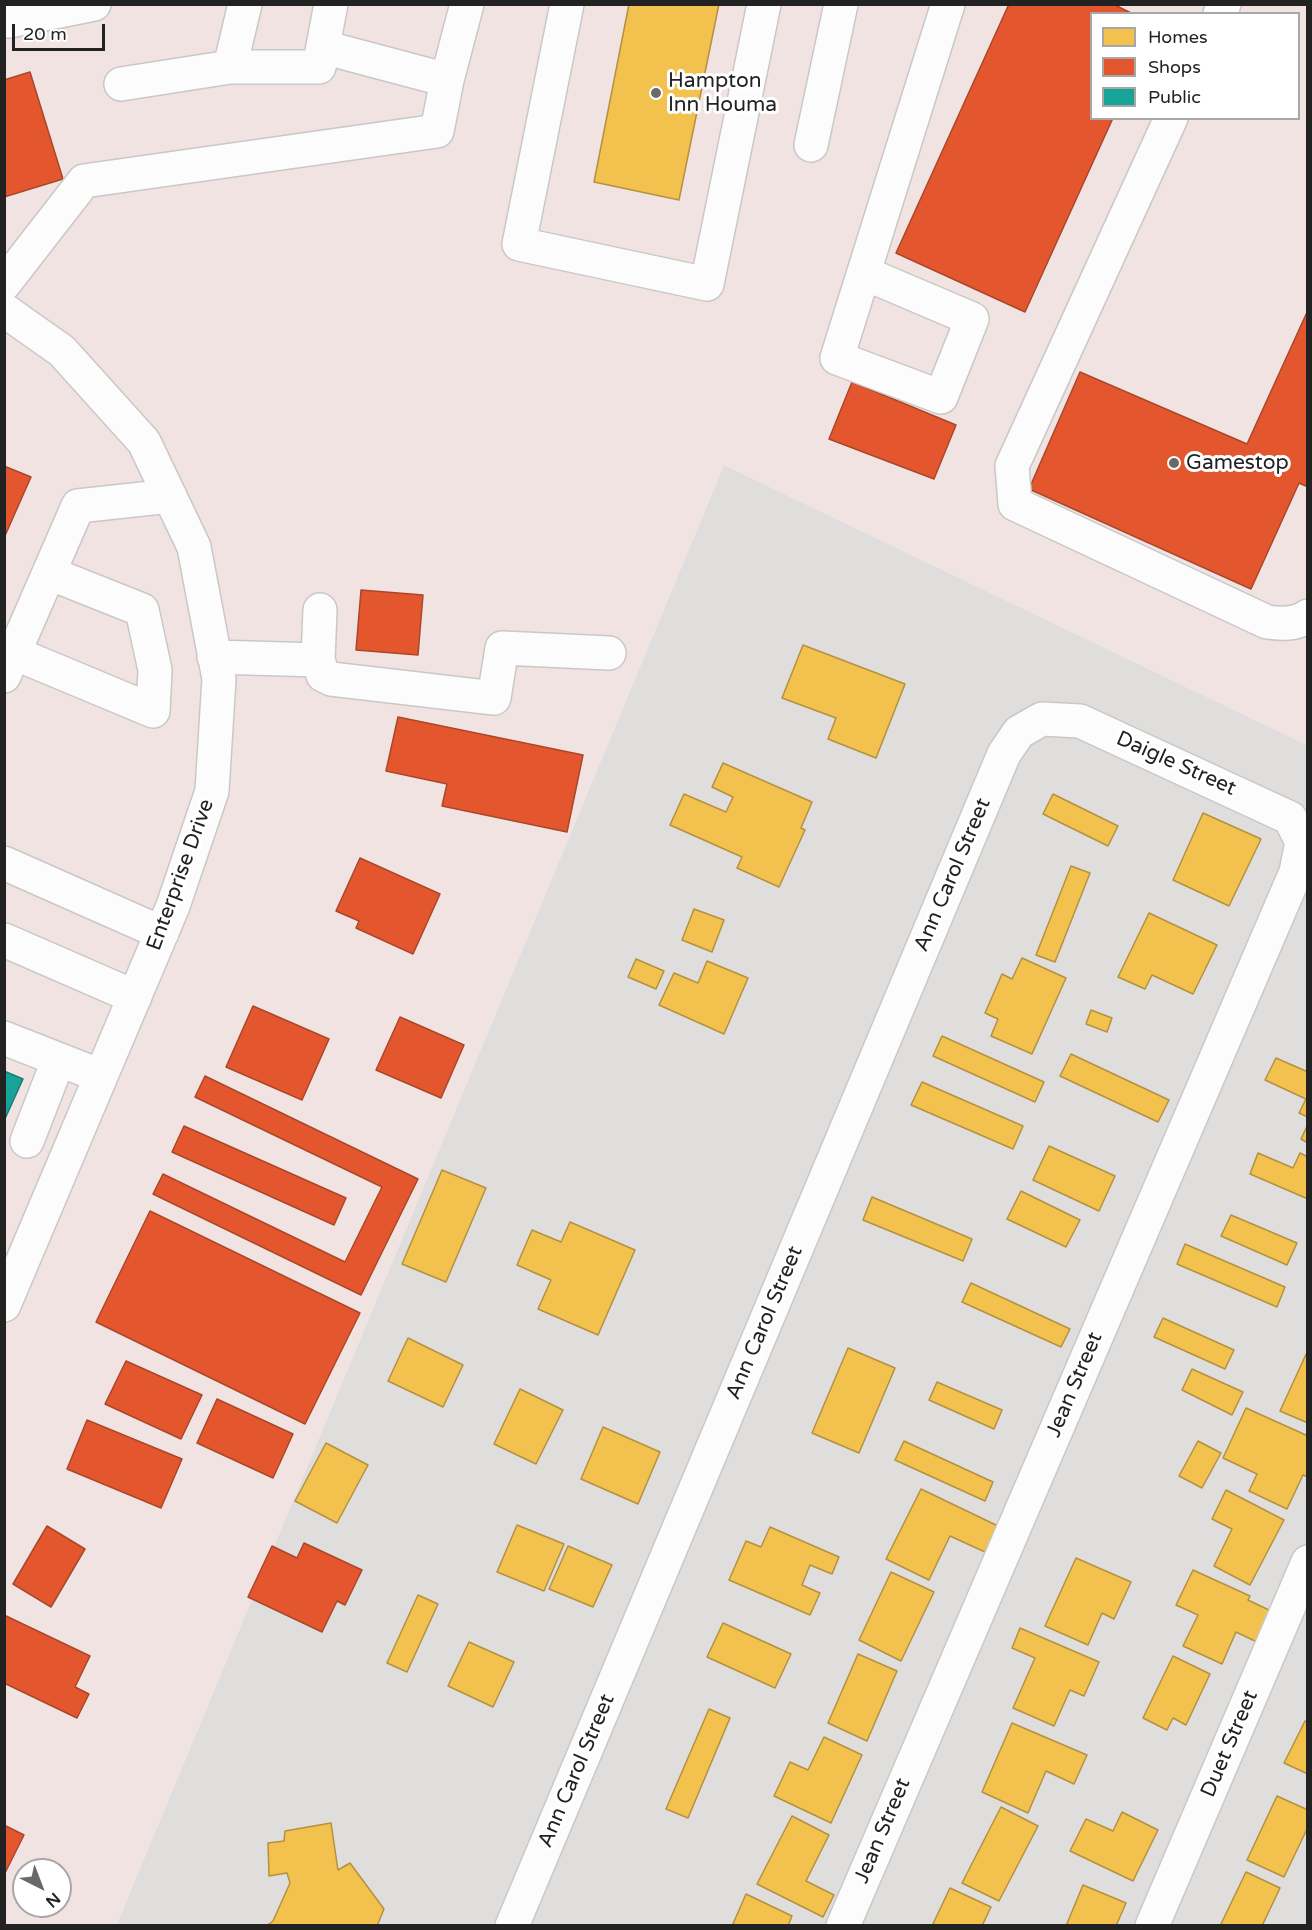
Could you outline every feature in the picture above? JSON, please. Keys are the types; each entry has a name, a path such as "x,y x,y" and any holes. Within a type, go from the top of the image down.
{"street":[{"path":"9,21 94,4"},
{"path":"230,67 245,4"},
{"path":"121,84 230,67 319,67 332,4"},
{"path":"4,284 84,181 438,131 447,80 467,4"},
{"path":"567,4 519,244 707,284 764,4"},
{"path":"811,145 841,4"},
{"path":"864,273 948,4"},
{"path":"323,47 447,80"},
{"path":"1170,120 1012,466 1016,504 1268,622 1284,624 1303,620 1308,616"},
{"name":"Enterprise Drive","path":"4,310 62,351 144,442 194,547 219,679 212,791 173,906 101,1076 13,1260 4,1305"},
{"path":"49,573 142,610 155,670 153,711 10,664 49,573 78,506 170,496"},
{"path":"320,610 318,660 322,675 331,679 494,698 502,648 609,653"},
{"path":"214,657 318,660"},
{"name":"Daigle Street","path":"1027,727 1042,719 1080,721 1290,818 1305,844"},
{"name":"Ann Carol Street","path":"512,1926 1004,754 1018,732 1027,727"},
{"name":"Jean Street","path":"843,1926 1296,872 1305,844"},
{"path":"4,863 162,933"},
{"path":"4,940 135,997"},
{"path":"4,1038 101,1076"},
{"path":"27,1141 58,1061"},
{"name":"Duet Street","path":"1152,1926 1308,1562"}],"shaded area":[{"path":"5,5 1307,5 1307,745 724,465 116,1925 5,1926"},
{"path":"724,465 1307,745 1307,1925 116,1926"}],"building: Homes":[{"name":"Hampton Inn Houma","path":"629,4 719,4 679,200 594,182"},
{"path":"803,645 905,684 876,758 828,739 836,718 782,698"},
{"path":"723,763 812,802 801,828 805,830 779,887 737,868 742,857 670,825 684,794 726,812 733,797 712,787"},
{"path":"1053,794 1118,826 1108,846 1043,814"},
{"path":"1203,813 1261,839 1229,906 1173,880"},
{"path":"1071,866 1090,873 1055,962 1036,955"},
{"path":"694,909 724,920 712,952 682,940"},
{"path":"1149,913 1217,945 1193,994 1152,975 1145,989 1118,977"},
{"path":"1022,958 1066,978 1032,1054 991,1036 998,1019 985,1013 1002,974 1012,979"},
{"path":"636,959 664,971 656,989 628,977"},
{"path":"707,961 748,978 724,1034 659,1005 674,973 698,983"},
{"path":"1091,1010 1112,1018 1107,1032 1086,1024"},
{"path":"942,1036 1044,1082 1035,1102 933,1056"},
{"path":"1071,1054 1169,1100 1158,1122 1060,1076"},
{"path":"1276,1058 1308,1072 1308,1117 1299,1113 1306,1099 1265,1080"},
{"path":"922,1082 1023,1126 1013,1149 911,1105"},
{"path":"1308,1124 1308,1143 1301,1139"},
{"path":"1049,1146 1115,1176 1099,1211 1033,1180"},
{"path":"1258,1153 1293,1168 1300,1153 1308,1157 1308,1199 1250,1174"},
{"path":"442,1170 486,1188 446,1282 402,1264"},
{"path":"1021,1191 1080,1220 1066,1247 1007,1219"},
{"path":"872,1197 972,1239 963,1261 863,1220"},
{"path":"1231,1215 1297,1243 1287,1265 1221,1236"},
{"path":"570,1222 635,1250 598,1335 538,1309 551,1280 517,1265 532,1230 561,1242"},
{"path":"1185,1244 1285,1287 1277,1307 1177,1264"},
{"path":"971,1283 1070,1329 1061,1347 962,1302"},
{"path":"1163,1318 1234,1350 1225,1369 1154,1337"},
{"path":"408,1338 463,1365 443,1407 388,1381"},
{"path":"848,1348 895,1368 859,1453 812,1433"},
{"path":"1308,1350 1308,1423 1280,1411"},
{"path":"1192,1369 1243,1392 1232,1415 1182,1390"},
{"path":"937,1382 1002,1410 994,1429 929,1400"},
{"path":"520,1389 563,1410 536,1464 494,1444"},
{"path":"1246,1408 1308,1436 1308,1477 1303,1475 1287,1509 1249,1491 1257,1474 1223,1458"},
{"path":"603,1427 660,1452 638,1504 581,1479"},
{"path":"904,1441 993,1482 985,1501 895,1460"},
{"path":"1198,1441 1221,1453 1202,1488 1179,1476"},
{"path":"326,1443 368,1465 337,1523 295,1501"},
{"path":"921,1489 998,1526 985,1552 950,1536 929,1580 886,1559"},
{"path":"1226,1490 1284,1520 1250,1585 1214,1566 1232,1529 1212,1519"},
{"path":"517,1525 564,1544 544,1591 497,1572"},
{"path":"770,1527 839,1557 832,1574 810,1565 802,1585 820,1593 810,1615 729,1580 746,1541 761,1547"},
{"path":"568,1546 612,1565 593,1607 549,1589"},
{"path":"1076,1558 1131,1582 1114,1619 1102,1613 1088,1645 1045,1626"},
{"path":"1193,1570 1250,1596 1248,1600 1271,1611 1257,1642 1236,1632 1222,1664 1183,1646 1198,1615 1176,1605"},
{"path":"891,1572 934,1592 901,1661 859,1640"},
{"path":"418,1595 438,1604 407,1672 387,1663"},
{"path":"723,1623 791,1654 775,1688 707,1657"},
{"path":"1020,1628 1099,1662 1084,1696 1070,1690 1054,1726 1013,1708 1035,1658 1012,1648"},
{"path":"469,1642 514,1662 493,1707 448,1686"},
{"path":"858,1654 897,1671 867,1741 828,1723"},
{"path":"1173,1656 1210,1674 1186,1725 1173,1718 1167,1730 1143,1718"},
{"path":"709,1709 730,1718 688,1818 666,1809"},
{"path":"1305,1721 1308,1722 1308,1774 1284,1763"},
{"path":"1012,1723 1087,1755 1074,1784 1046,1771 1028,1813 982,1792"},
{"path":"824,1737 862,1755 831,1823 774,1796 790,1762 808,1770"},
{"path":"1277,1796 1308,1810 1308,1827 1284,1877 1247,1860"},
{"path":"1001,1807 1038,1826 999,1901 962,1883"},
{"path":"1122,1812 1158,1830 1133,1881 1070,1851 1086,1819 1113,1831"},
{"path":"792,1816 829,1835 806,1881 834,1895 823,1917 757,1884"},
{"path":"331,1823 338,1870 350,1863 384,1909 377,1926 266,1926 273,1921 290,1883 287,1873 269,1876 268,1843 284,1841 285,1831"},
{"path":"1246,1872 1280,1888 1262,1926 1220,1926"},
{"path":"1083,1885 1126,1903 1116,1926 1066,1926"},
{"path":"950,1888 991,1907 982,1926 932,1926"},
{"path":"746,1894 792,1916 788,1926 732,1926"}],"building: Shops":[{"path":"1009,4 1113,4 1129,12 1090,12 1090,120 1112,120 1025,312 896,253"},
{"path":"30,72 63,179 4,197 4,80"},
{"name":"Gamestop","path":"1308,310 1308,487 1299,483 1251,589 1029,489 1080,372 1247,444"},
{"path":"852,382 956,425 934,479 829,439"},
{"path":"4,466 31,477 4,538"},
{"path":"361,590 423,595 418,655 356,650"},
{"path":"398,717 583,755 567,832 442,806 447,784 386,771"},
{"path":"360,858 440,894 413,954 356,928 359,921 336,911"},
{"path":"253,1006 329,1039 302,1100 226,1067"},
{"path":"400,1017 464,1045 441,1098 376,1070"},
{"path":"205,1076 418,1179 361,1295 153,1194 163,1174 345,1262 382,1187 195,1097"},
{"path":"184,1126 346,1198 334,1225 172,1152"},
{"path":"150,1211 360,1313 305,1424 96,1322"},
{"path":"126,1361 202,1395 181,1439 105,1404"},
{"path":"217,1399 293,1434 273,1478 197,1443"},
{"path":"87,1420 182,1459 161,1508 67,1469"},
{"path":"47,1526 85,1549 51,1607 13,1584"},
{"path":"304,1543 362,1570 345,1605 337,1601 322,1632 248,1597 272,1546 297,1558"},
{"path":"4,1615 90,1656 75,1687 89,1694 77,1718 4,1683"},
{"path":"4,1825 24,1835 4,1875"}],"building: Public":[{"path":"4,1071 23,1079 4,1121"}],"place":[{"name":"Hampton Inn Houma","path":"656,93"},
{"name":"Gamestop","path":"1174,463"}]}
